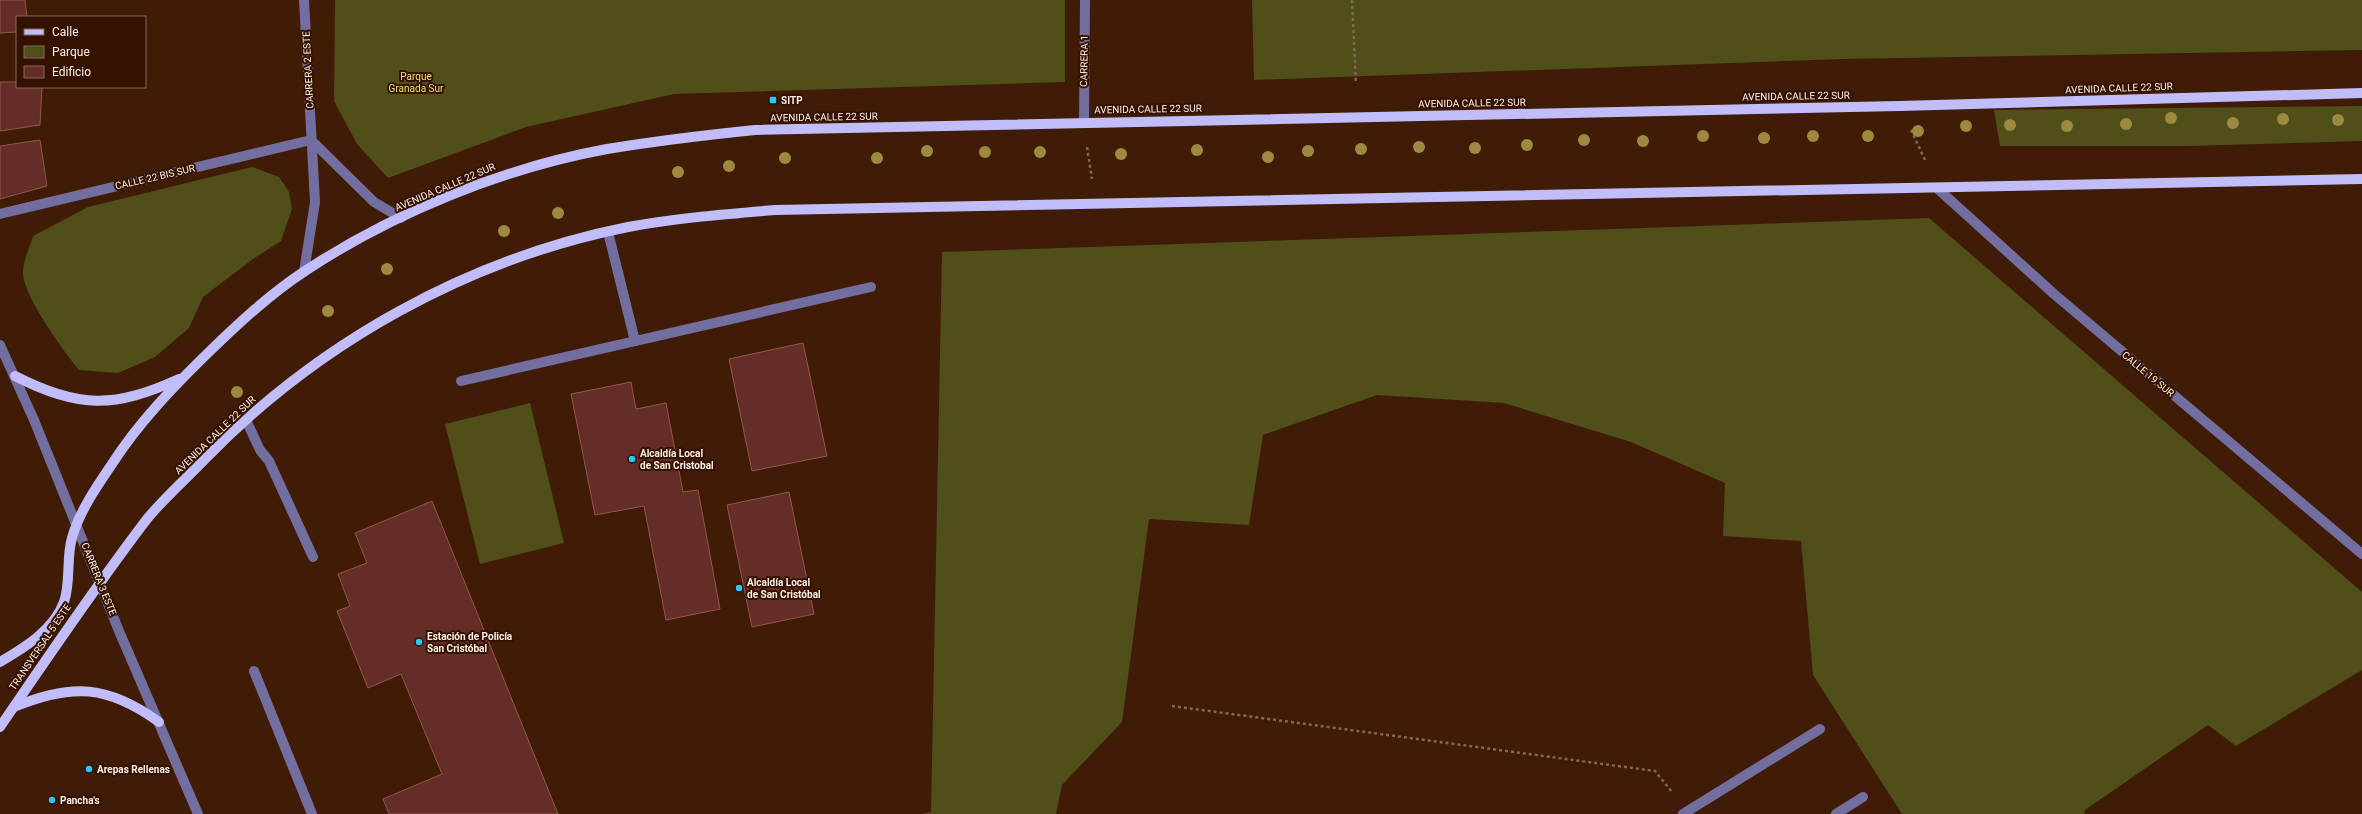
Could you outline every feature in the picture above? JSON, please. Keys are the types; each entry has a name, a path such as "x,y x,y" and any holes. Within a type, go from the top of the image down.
{"main road":[{"name":"AVENIDA CALLE 22 SUR","path":"76,524 113,462 150,413 183,377 264,302 304,272 354,242 401,218 491,179 535,166 605,150 688,137 755,130 1900,106 2362,92"},
{"name":"AVENIDA CALLE 22 SUR","path":"100,581 147,520 246,420 293,381 341,346 441,288 505,262 608,232 702,216 774,210 1938,189 2362,179"},
{"path":"15,376 60,397 81,401 114,401 154,390 183,377"},
{"name":"TRANSVERSAL 5 ESTE","path":"0,662 28,645 58,614 64,602 69,555 76,524"},
{"name":"TRANSVERSAL 5 ESTE","path":"0,727 100,581"},
{"path":"14,707 58,692 89,691 113,696 136,705 159,722"}],"street":[{"name":"CARRERA 2 ESTE","path":"304,0 315,202 304,272"},
{"name":"CARRERA 1","path":"1084,123 1085,0"},
{"name":"CALLE 22 BIS SUR","path":"0,214 311,140"},
{"path":"311,140 374,202 401,218"},
{"name":"CALLE 19 SUR","path":"1938,189 2054,294 2362,554"},
{"path":"608,232 635,341"},
{"path":"461,381 871,287"},
{"name":"CARRERA 3 ESTE","path":"0,345 15,376 198,814"},
{"path":"246,420 260,450 269,461 313,557"},
{"path":"254,671 312,814"},
{"path":"1685,812 1820,729"},
{"path":"1836,814 1863,797"}],"path":[{"path":"1352,0 1356,84"},
{"path":"1900,106 1938,189"},
{"path":"1084,123 1096,204"},
{"path":"1172,706 1655,771 1685,812"}],"green space":[{"name":"Parque Granada Sur","path":"335,0 1065,0 1065,82 674,94 526,127 388,178 357,144 334,101"},
{"path":"1252,0 2362,0 2362,50 1844,59 1254,80"},
{"path":"2362,106 2362,141 2188,146 2000,146 1994,110"},
{"path":"252,167 279,177 289,192 292,209 281,241 253,259 203,297 189,328 155,357 118,373 79,370 45,322 29,294 23,268 33,236 88,207"},
{"path":"1929,218 2362,592 2362,670 2236,746 2208,725 2085,810 2084,814 1902,814 1813,675 1801,541 1723,536 1725,483 1631,442 1504,403 1377,395 1263,435 1249,525 1149,519 1122,722 1062,785 1056,814 922,814 931,812 942,252"},
{"path":"530,403 564,543 480,564 445,424"}],"building":[{"path":"0,0 25,0 27,16 16,16 16,32 0,33"},
{"path":"0,82 16,82 16,88 42,88 40,125 0,131"},
{"path":"40,140 47,186 0,199 0,146"},
{"path":"803,343 827,456 752,471 729,359"},
{"path":"631,382 636,409 666,403 683,492 698,490 720,609 666,620 644,506 595,515 571,394"},
{"path":"789,492 814,614 752,627 727,505"},
{"name":"Estación de Policía San Cristóbal","path":"432,501 558,814 389,814 383,799 442,774 401,674 368,688 337,611 350,606 338,574 367,563 355,533"}],"place":[{"name":"SITP","path":"773,100"},
{"name":"Alcaldía Local de San Cristobal","path":"632,459"},
{"name":"Alcaldía Local de San Cristóbal","path":"739,588"},
{"name":"Estación de Policía San Cristóbal","path":"419,642"},
{"name":"Arepas Rellenas","path":"89,769"},
{"name":"Pancha's","path":"52,800"}]}
